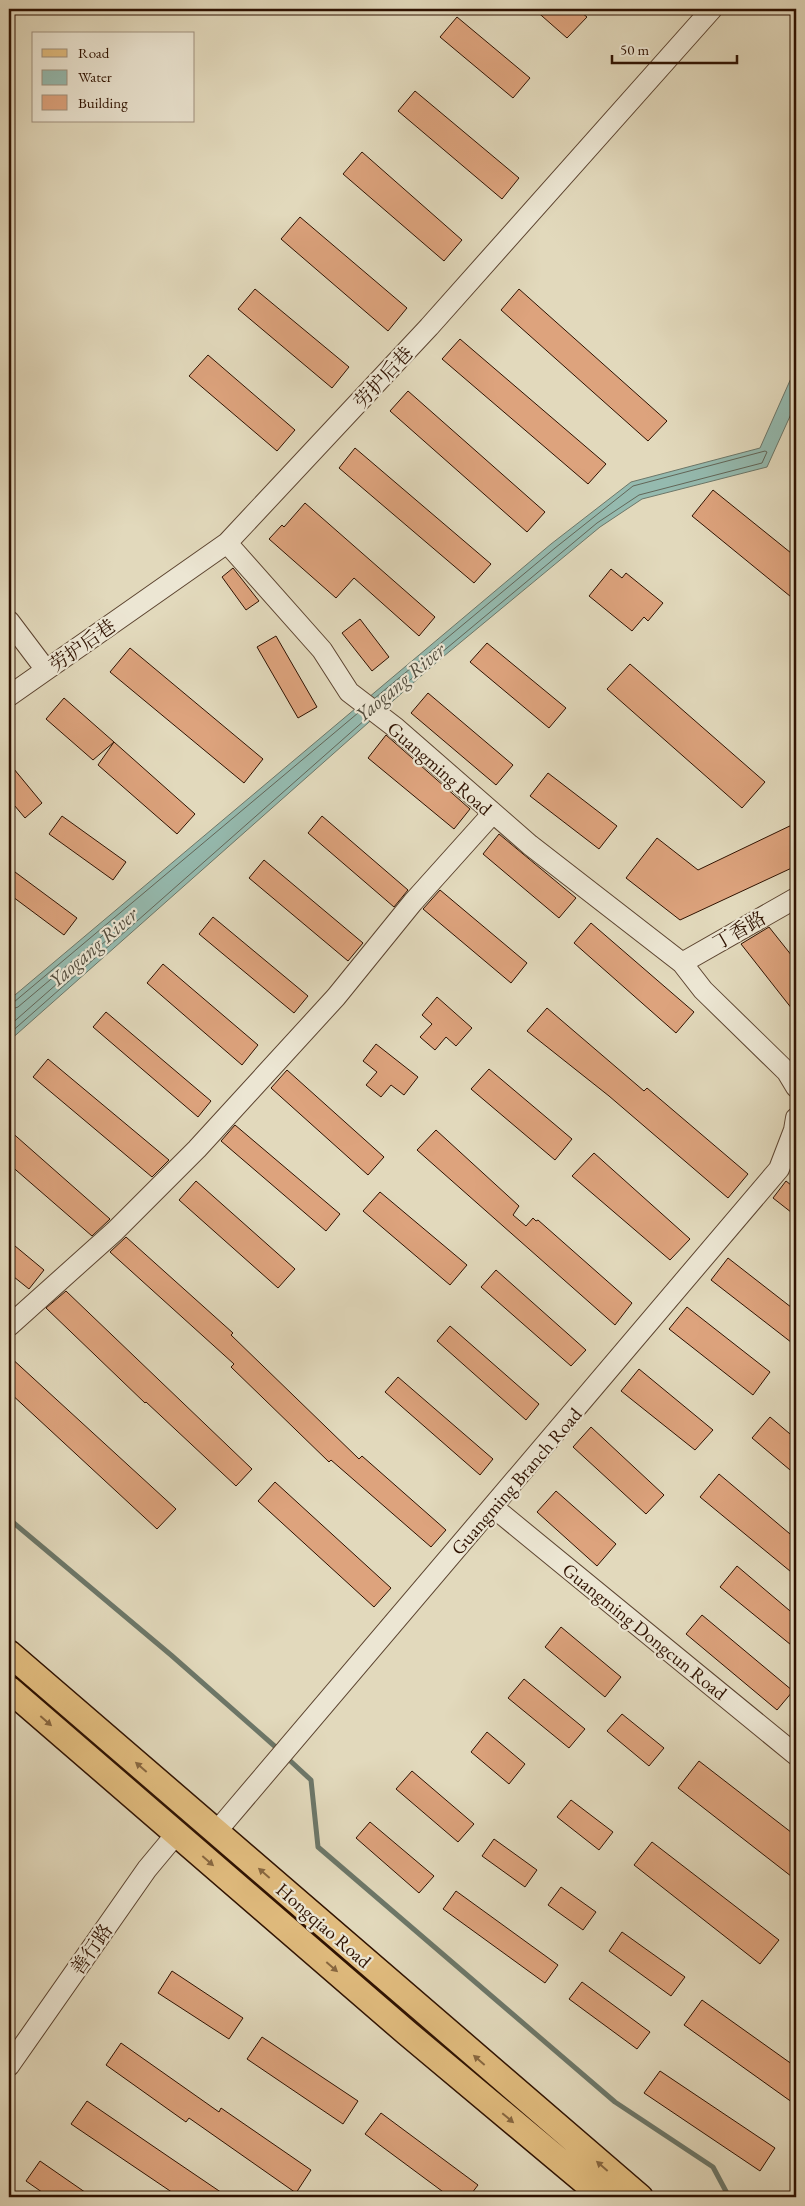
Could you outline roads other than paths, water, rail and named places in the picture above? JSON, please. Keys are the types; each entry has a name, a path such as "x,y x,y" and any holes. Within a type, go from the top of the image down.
{"main road":[{"name":"Hongqiao Road","path":"9,1653 640,2197"},
{"name":"Hongqiao Road","path":"9,1689 602,2197"}],"street":[{"name":"劳护后巷","path":"9,696 227,543 429,327 712,9"},
{"name":"Guangming Road","path":"227,543 322,650 350,692 388,722 492,814 646,937 682,963"},
{"path":"9,621 46,670"},
{"path":"9,1326 115,1231 197,1149 336,997 413,902 492,814"},
{"name":"丁香路","path":"682,963 796,898"},
{"path":"682,963 702,990 787,1072 796,1087"},
{"name":"Guangming Branch Road","path":"216,1832 779,1170 794,1130 796,1118"},
{"name":"Guangming Dongcun Road","path":"493,1507 796,1754"},
{"name":"善行路","path":"9,2066 146,1869 176,1834"}],"water":[{"name":"Yaogang River","path":"796,367 796,403 767,467 642,499 600,527 438,661 9,1041 9,1000 551,544 631,482 760,448"}],"waterway":[{"path":"9,1519 171,1655 279,1750"},
{"path":"285,1756 311,1780 318,1847 615,2102 713,2167 729,2197"}]}
